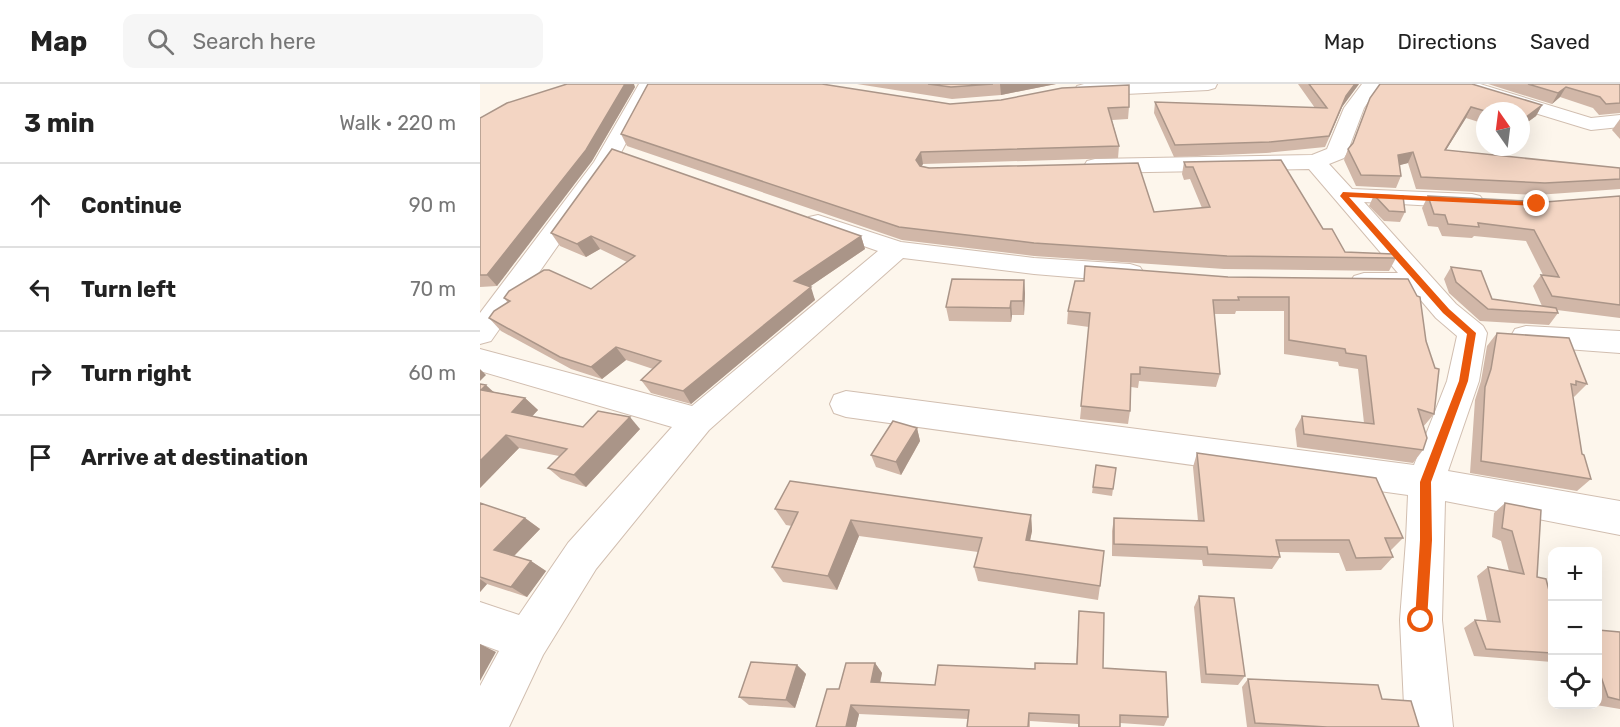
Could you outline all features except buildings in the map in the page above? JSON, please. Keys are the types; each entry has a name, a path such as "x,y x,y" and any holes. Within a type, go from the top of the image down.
{"street":[{"path":"480,334 623,154 648,84"},
{"path":"1062,91 1208,84"},
{"path":"1071,168 1315,162 1336,153 1354,108 1371,84"},
{"path":"1460,84 1591,124 1620,121"},
{"path":"1315,162 1446,311 1472,333 1620,342"},
{"path":"1343,195 1491,202"},
{"path":"799,215 897,249 1034,266 1152,275"},
{"path":"484,727 528,640 582,556 697,421 897,249"},
{"path":"1340,281 1421,282"},
{"path":"1429,727 1421,620 1426,540 1426,482 1464,381 1472,333"},
{"path":"480,360 697,421"},
{"path":"846,404 1426,482 1620,518"},
{"path":"480,623 528,640"}],"route":[{"path":"1421,620 1426,540 1426,482 1464,381 1472,333 1446,311 1343,195 1537,204"}]}
